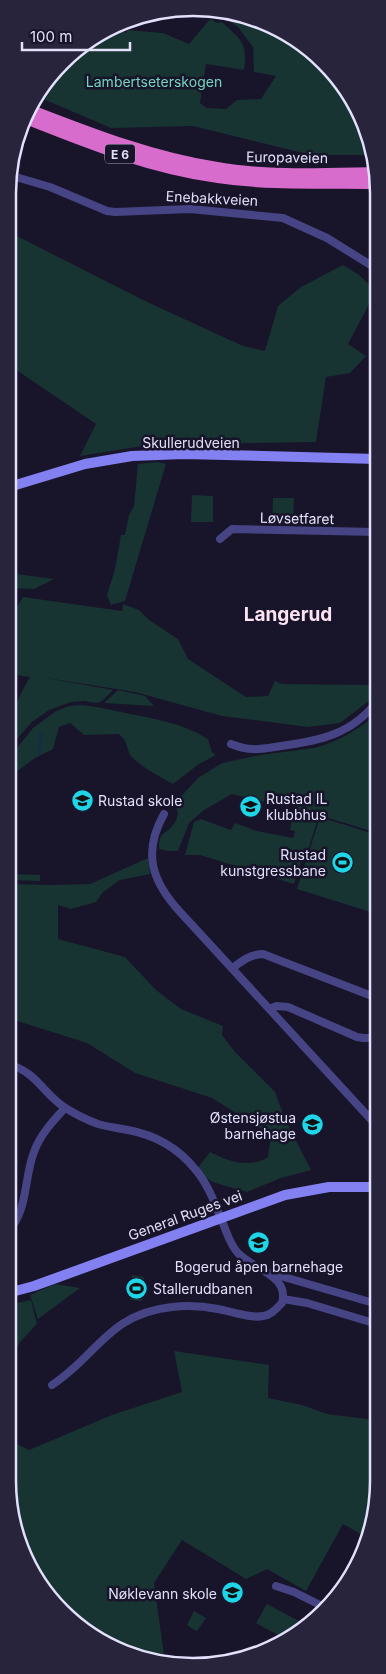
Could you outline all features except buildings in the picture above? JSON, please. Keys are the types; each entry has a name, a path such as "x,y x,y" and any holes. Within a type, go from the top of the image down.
{"highway":[{"name":"Europaveien","path":"36,112 128,147 196,165 263,172 368,173"},
{"name":"Enebakkveien","path":"32,120 131,158 218,178"},
{"name":"Europaveien","path":"218,178 286,183 369,183"}],"main road":[{"name":"Skullerudveien","path":"16,485 85,464 132,456 184,454 370,458"},
{"name":"General Ruges vei","path":"16,1291 34,1286 275,1198 316,1188 370,1187"}],"street":[{"name":"Enebakkveien","path":"17,177 50,187 107,211 190,209 283,218 327,238 370,265"},
{"name":"Løvsetfaret","path":"220,539 232,529 370,532"},
{"path":"231,744 245,749 261,749 327,738 344,730 370,708"},
{"path":"164,814 155,829 152,857 159,884 167,897 370,1118"},
{"path":"233,968 242,960 253,955 263,954 370,995"},
{"path":"270,1009 276,1006 288,1007 357,1037 370,1038"},
{"path":"16,1068 32,1075 65,1108 91,1121 150,1136 176,1149 199,1174 210,1192 228,1238 238,1254 249,1262 268,1272 370,1302"},
{"path":"16,1220 19,1216 27,1173 34,1151 47,1128 65,1108"},
{"path":"52,1385 68,1375 106,1335 118,1326 141,1314 172,1307 195,1306 260,1317 274,1311 282,1303 283,1299 278,1281 268,1272"},
{"path":"283,1299 307,1302 370,1322"},
{"path":"276,1586 294,1592 319,1605"}],"green space":[{"name":"Lambertseterskogen","path":"210,19 217,23 222,22 242,42 245,53 244,70 206,64 200,103 207,108 226,109 237,100 261,99 276,76 254,72 253,47 238,27 228,20 239,22 271,34 301,53 326,76 352,115 365,155 311,155 193,126 111,128 43,99 60,76 76,60 115,34 122,31 127,33 127,30 163,33 189,44"},
{"path":"16,236 145,301 243,346 265,351 278,306 301,287 343,265 359,275 370,285 370,302 348,344 366,356 350,373 326,377 316,442 149,445 80,456 96,424 16,370"},
{"path":"157,462 166,464 125,601 111,605 107,595 115,569 121,535 125,535 129,515 134,506 138,464"},
{"path":"192,495 213,496 213,522 191,522"},
{"path":"273,498 294,498 293,525 272,524"},
{"path":"16,574 54,579 34,589 16,588"},
{"path":"23,597 122,611 123,604 139,610 149,620 178,639 188,659 246,697 268,696 275,681 282,684 370,685 370,700 340,723 308,727 222,716 135,692 40,677 113,690 102,701 97,703 71,702 49,710 32,722 16,740 16,705 30,677 16,675 17,607"},
{"path":"118,690 145,696 154,706 104,703"},
{"path":"80,705 109,709 178,725 208,739 212,752 216,755 199,764 173,784 152,772 132,757 124,739 118,734 84,735 70,723 59,727 53,749 35,758 16,772 16,749 33,728 56,711 69,706"},
{"path":"370,718 370,831 319,815 307,854 304,853 294,884 200,855 185,855 194,822 201,819 231,830 235,823 257,831 293,838 295,831 290,830 296,799 266,793 264,802 232,794 204,810 189,823 178,851 159,849 161,836 174,824 176,819 178,813 175,803 198,778 222,763 260,755 314,748 332,742"},
{"name":"Rustad kunstgressbane","path":"320,817 370,833 370,912 297,889"},
{"path":"148,858 150,874 120,880 103,892 96,902 71,909 58,905 58,939 125,957 156,990 181,1009 223,1026 222,1035 235,1052 275,1092 285,1119 311,1170 281,1178 247,1192 212,1182 196,1170 210,1152 231,1161 253,1163 261,1161 268,1157 271,1135 212,1098 135,1073 87,1043 16,1021 16,884 90,884"},
{"path":"16,874 40,875 40,881 16,880"},
{"name":"Stallerudbanen","path":"132,1275 144,1277 142,1301 130,1300"},
{"path":"55,1284 80,1288 38,1319 30,1295"},
{"path":"31,1300 37,1324 20,1342 16,1350 16,1303"},
{"path":"174,1351 269,1365 268,1398 302,1405 327,1414 370,1420 370,1481 368,1504 361,1534 343,1524 306,1591 267,1569 246,1579 182,1540 154,1583 164,1655 147,1652 115,1640 76,1614 53,1589 34,1559 22,1527 16,1481 16,1444 29,1450 112,1415 182,1392"},
{"path":"267,1604 300,1622 279,1635 256,1623"},
{"path":"194,1611 206,1618 196,1631 187,1625"}],"waterway":[{"path":"39,754 41,734"}],"place":[{"name":"Rustad skole","path":"82,800"},
{"name":"Rustad IL klubbhus","path":"250,806"},
{"name":"Rustad kunstgressbane","path":"342,862"},
{"name":"Østensjøstua barnehage","path":"312,1125"},
{"name":"Bogerud åpen barnehage","path":"259,1243"},
{"name":"Stallerudbanen","path":"137,1288"},
{"name":"Nøklevann skole","path":"233,1593"}],"district":[{"name":"Langerud","path":"288,614"}]}
